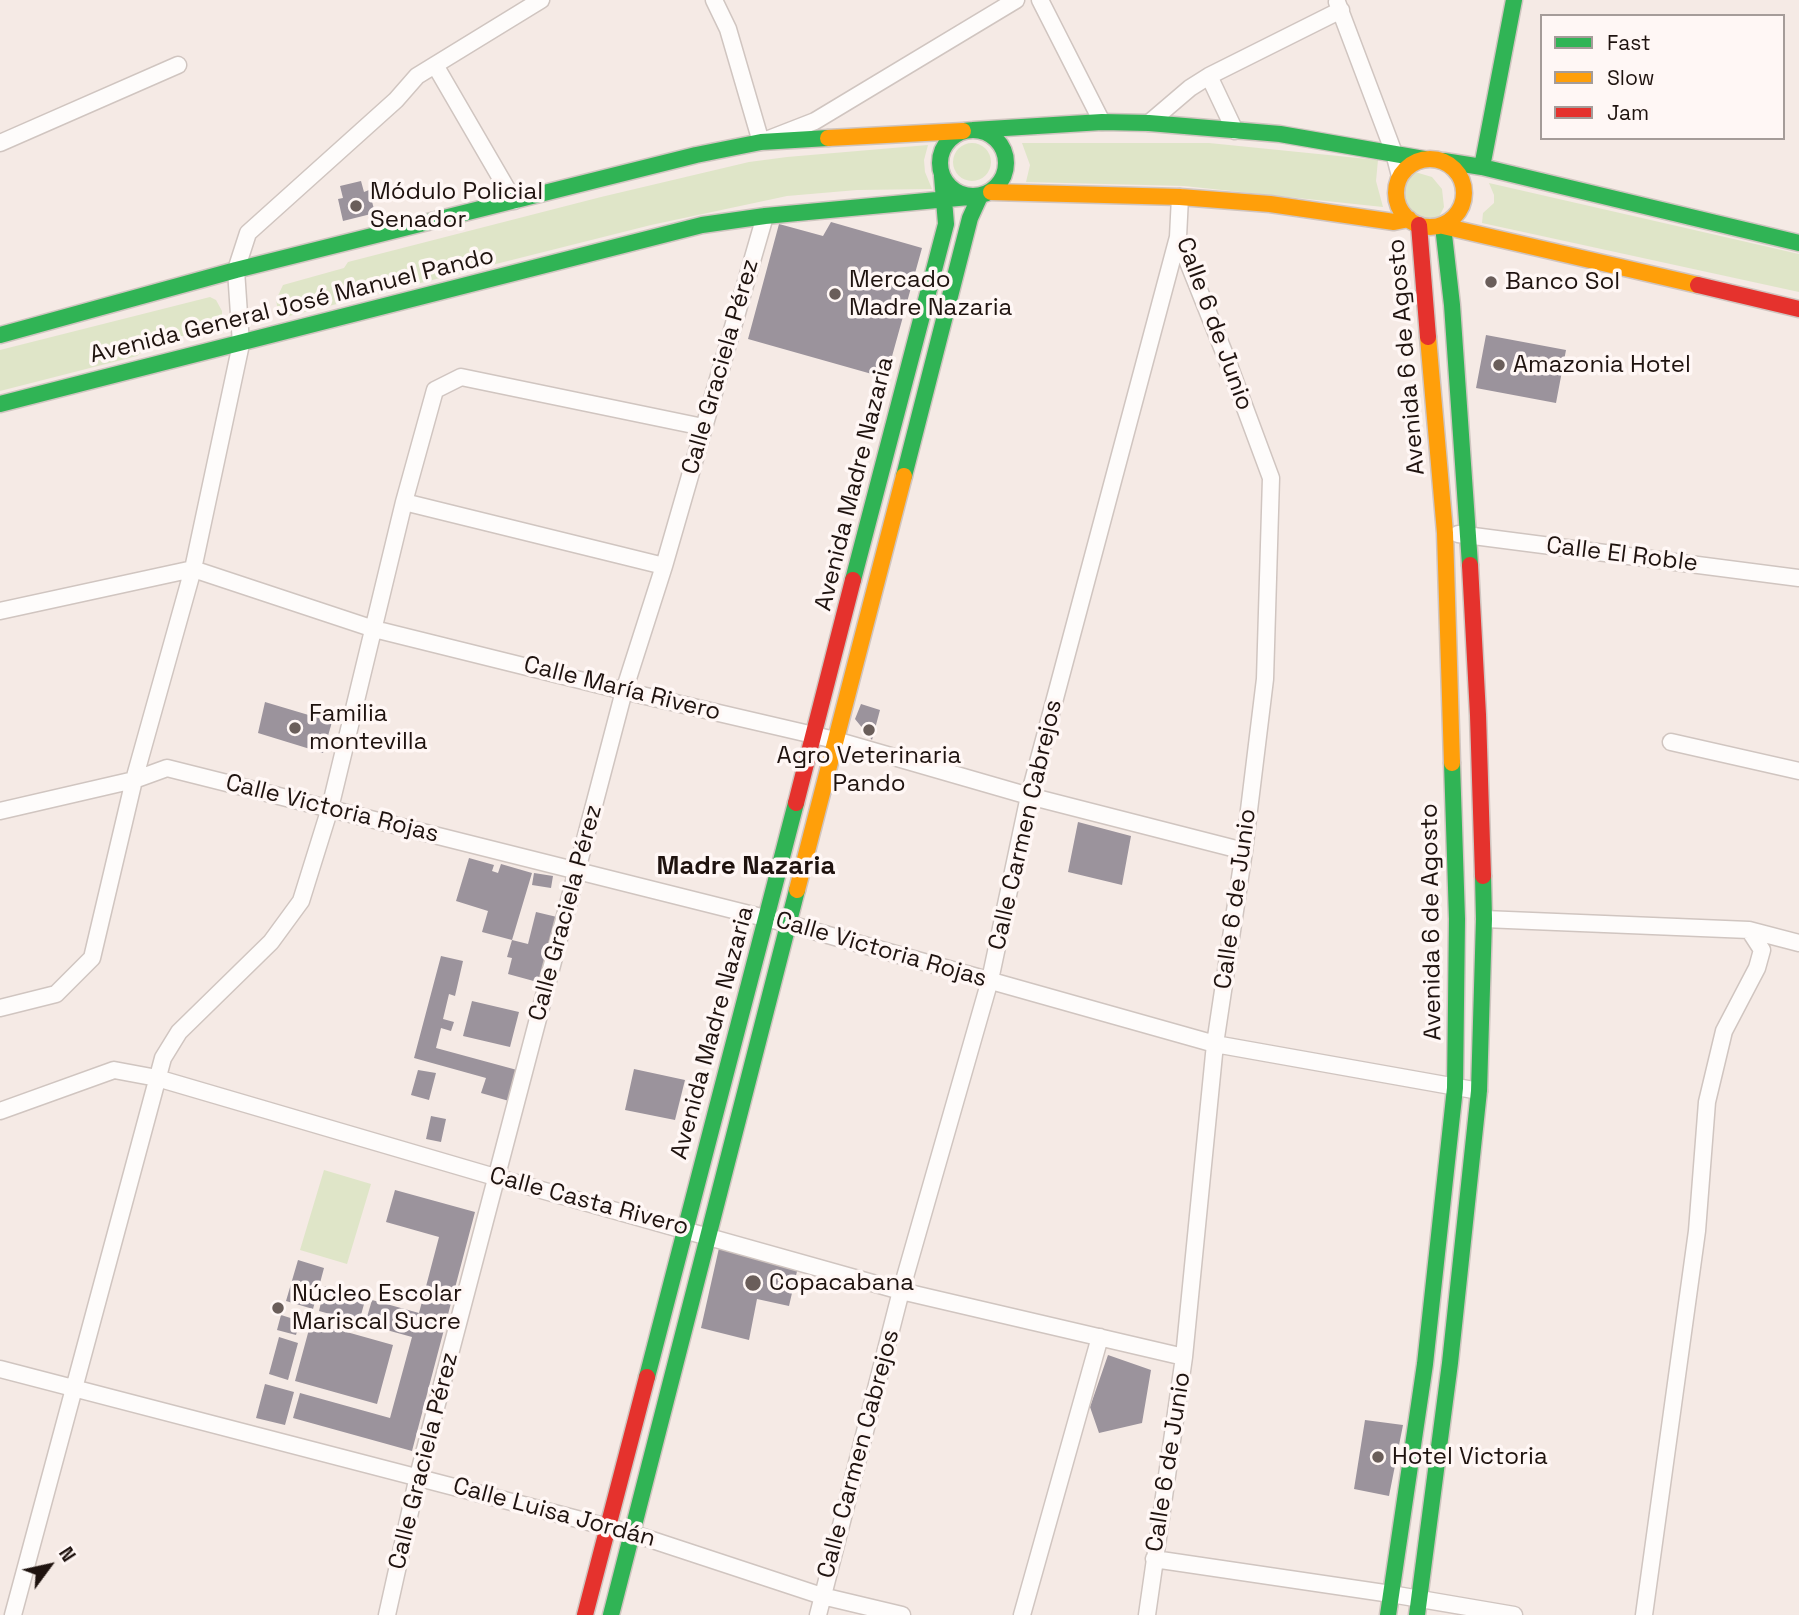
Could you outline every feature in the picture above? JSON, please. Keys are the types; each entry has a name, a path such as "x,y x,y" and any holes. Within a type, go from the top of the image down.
{"main road":[{"path":"1464,188 1482,167 1514,0"},
{"name":"Avenida General José Manuel Pando","path":"0,335 236,270 696,155 761,142 1102,122 1149,123 1280,134 1424,159"},
{"path":"968,130 992,136 1004,152 1006,163 999,184 980,195 957,193 948,186 939,165 940,154 954,135 968,130"},
{"path":"1799,243 1482,167 1444,161 1424,159 1410,165 1400,176 1396,187 1397,203 1414,222 1443,226 1799,309"},
{"path":"1443,226 1459,213 1464,201 1464,188 1458,172 1444,161"},
{"name":"Avenida Madre Nazaria","path":"585,1615 946,224 942,176"},
{"name":"Avenida General José Manuel Pando","path":"0,404 702,225 765,216 980,195 1180,197 1270,204 1394,222 1414,222"},
{"name":"Avenida Madre Nazaria","path":"611,1615 970,218 980,195"},
{"name":"Avenida 6 de Agosto","path":"1388,1615 1425,1364 1455,1088 1457,919 1445,533 1414,222"},
{"name":"Avenida 6 de Agosto","path":"1418,1607 1450,1363 1479,1091 1484,919 1478,715 1468,536 1452,305 1443,226"}],"street":[{"path":"0,1008 56,994 92,958 134,780 193,569 242,344 236,270 248,233 396,100 417,76 541,0"},
{"path":"714,0 728,29 761,142 815,121 1016,0"},
{"path":"1040,0 1102,122"},
{"path":"1149,123 1190,88 1209,76 1339,5 1400,176"},
{"path":"0,143 178,65"},
{"path":"435,65 514,201"},
{"path":"1209,76 1234,131"},
{"name":"Calle 6 de Junio","path":"1147,1615 1184,1357 1215,1044 1244,851 1265,679 1271,478 1178,237 1180,197"},
{"name":"Calle Graciela Pérez","path":"387,1615 418,1476 624,691 664,566 765,216"},
{"name":"Calle Carmen Cabrejos","path":"818,1615 901,1291 990,980 1030,796 1178,237"},
{"path":"13,1615 163,1058 178,1032 271,942 301,901 330,808 404,502 435,390 461,377 703,427"},
{"path":"404,502 664,566"},
{"name":"Calle El Roble","path":"1445,533 1799,578"},
{"path":"0,611 193,569"},
{"name":"Calle María Rivero","path":"193,569 374,629 835,740 1030,796 1244,851"},
{"path":"1671,742 1799,771"},
{"name":"Calle Victoria Rojas","path":"0,811 134,780 167,768 789,924 1215,1044 1479,1091"},
{"path":"1484,919 1749,930 1799,943"},
{"path":"1644,1615 1697,1231 1707,1102 1724,1031 1756,968 1762,950 1749,930"},
{"name":"Calle Casta Rivero","path":"0,1111 114,1070 157,1078 495,1177 901,1291 1184,1357"},
{"path":"1022,1615 1100,1338"},
{"name":"Calle Luisa Jordán","path":"0,1369 631,1533 822,1595 902,1615"},
{"path":"1154,1559 1391,1594 1418,1607 1514,1615"}],"green space":[{"path":"972,143 985,149 991,162 985,175 972,181 959,175 953,162 959,149"},
{"path":"1022,143 1209,143 1378,160 1376,181 1383,207 1184,186 1026,182 1030,165"},
{"path":"928,145 924,160 925,172 932,189 857,190 787,196 651,225 285,317 278,310 276,300 283,285 344,268 348,262 601,197 749,162"},
{"path":"1415,172 1432,177 1442,189 1444,207 1439,217 1433,221 1411,212 1405,205 1403,187 1409,175"},
{"path":"1489,183 1799,254 1799,292 1482,223 1483,213 1494,203"},
{"path":"210,297 216,300 222,311 222,319 217,328 153,343 137,356 0,391 0,350"},
{"path":"324,1170 371,1184 347,1264 300,1250"}],"building":[{"name":"Módulo Policial Senador","path":"361,181 364,192 369,190 375,213 343,221 338,199 343,198 340,186"},
{"name":"Mercado Madre Nazaria","path":"831,222 922,248 886,378 748,339 779,224 823,236"},
{"path":"1486,335 1566,350 1556,403 1476,388"},
{"name":"Familia montevilla","path":"265,702 332,722 323,753 258,733"},
{"name":"Agro Veterinaria Pando","path":"861,704 880,710 872,740 855,719"},
{"path":"1078,822 1131,836 1122,885 1068,872"},
{"path":"469,858 494,865 492,871 498,873 501,864 532,873 512,940 482,932 488,911 456,901"},
{"path":"534,873 553,876 551,888 532,885"},
{"path":"536,912 557,917 541,983 508,974 512,958 507,957 512,940 528,944"},
{"path":"441,956 463,961 455,996 449,994 443,1019 454,1022 451,1031 441,1028 436,1048 517,1070 509,1101 481,1093 486,1078 414,1058"},
{"path":"472,1001 519,1012 510,1047 463,1036"},
{"path":"634,1069 685,1080 675,1120 625,1110"},
{"path":"418,1070 436,1073 429,1100 411,1095"},
{"path":"431,1116 446,1119 441,1142 426,1139"},
{"path":"395,1190 475,1212 412,1451 293,1418 300,1393 390,1418 412,1337 365,1324 372,1300 419,1313 439,1237 386,1222"},
{"name":"Copacabana","path":"719,1248 798,1267 789,1306 757,1299 749,1340 701,1328"},
{"path":"298,1260 324,1268 313,1309 286,1301"},
{"path":"325,1286 366,1297 359,1322 319,1311"},
{"path":"281,1315 300,1321 296,1335 277,1330"},
{"path":"311,1322 393,1345 377,1404 295,1381"},
{"path":"279,1337 298,1343 288,1380 269,1374"},
{"path":"1108,1355 1151,1370 1142,1423 1099,1433 1090,1407"},
{"path":"265,1384 294,1392 285,1425 256,1418"},
{"name":"Hotel Victoria","path":"1365,1420 1403,1425 1389,1496 1354,1489"}],"traffic: fast":[{"path":"1482,167 1514,0"},
{"path":"973,130 1102,122 1149,123 1280,134 1424,159"},
{"path":"979,130 997,139 1004,150 1006,163 1004,176 997,187 986,194 967,196 949,187 942,176 940,157 949,139 960,132 979,130"},
{"path":"0,335 236,270 696,155 761,142 828,138"},
{"path":"1444,161 1482,167 1799,243"},
{"path":"853,580 946,224 942,176"},
{"path":"904,476 970,218 980,196"},
{"path":"0,404 702,225 765,216 969,197"},
{"path":"1443,226 1452,305 1470,565"},
{"path":"1388,1615 1425,1364 1455,1088 1457,919 1452,763"},
{"path":"647,1377 796,803"},
{"path":"1417,1615 1450,1363 1479,1091 1483,876"},
{"path":"611,1615 797,890"}],"traffic: slow":[{"path":"828,138 963,131"},
{"path":"1423,159 1437,159 1449,164 1459,174 1464,193 1459,212 1449,222 1437,227 1423,227 1411,222 1401,212 1396,200 1396,186 1401,174 1411,164 1423,159"},
{"path":"991,192 1180,197 1270,204 1394,222 1409,219"},
{"path":"1443,226 1698,285"},
{"path":"1428,337 1445,533 1452,763"},
{"path":"797,890 904,476"}],"traffic: jam":[{"path":"1419,225 1428,337"},
{"path":"1698,285 1799,309"},
{"path":"1470,565 1483,876"},
{"path":"796,803 853,580"},
{"path":"585,1615 647,1377"}],"place":[{"name":"Módulo Policial Senador","path":"356,206"},
{"name":"Banco Sol","path":"1491,282"},
{"name":"Mercado Madre Nazaria","path":"835,294"},
{"name":"Amazonia Hotel","path":"1499,365"},
{"name":"Familia montevilla","path":"295,728"},
{"name":"Agro Veterinaria Pando","path":"869,730"},
{"name":"Copacabana","path":"753,1283"},
{"name":"Núcleo Escolar Mariscal Sucre","path":"278,1308"},
{"name":"Hotel Victoria","path":"1378,1457"}],"district":[{"name":"Madre Nazaria","path":"746,867"}]}
